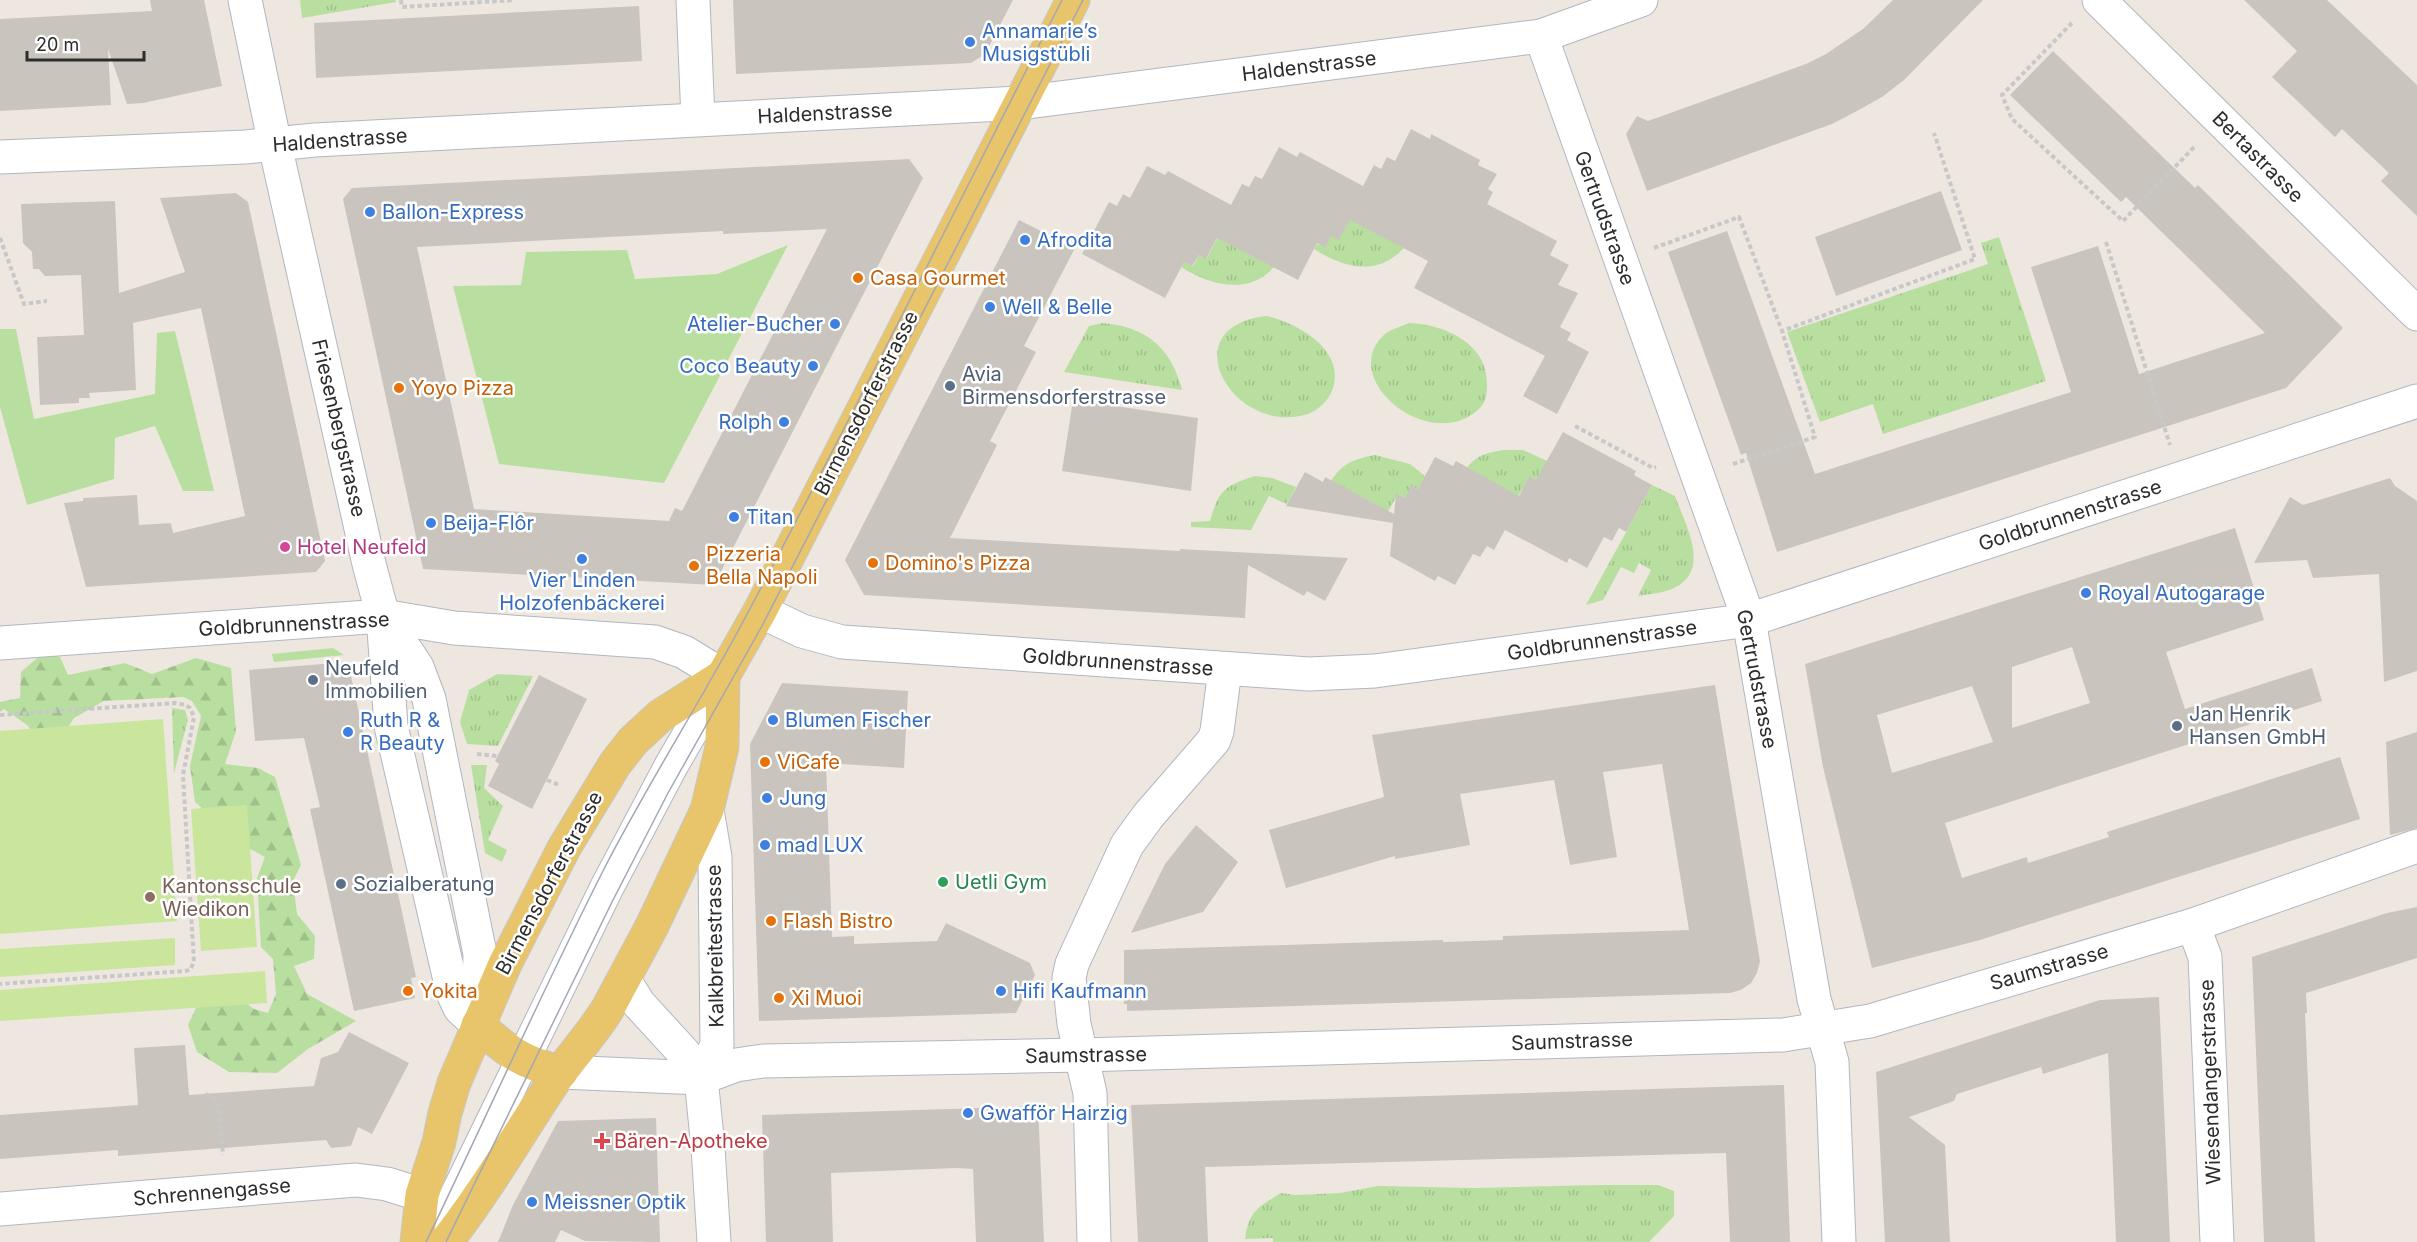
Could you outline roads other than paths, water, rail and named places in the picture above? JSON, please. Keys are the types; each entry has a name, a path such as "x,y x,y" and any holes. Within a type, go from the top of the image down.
{"main road":[{"name":"Birmensdorferstrasse","path":"417,1242 422,1195 454,1083 523,927 564,848 615,764 633,741 660,716 723,676 760,610 1072,0"},
{"name":"Birmensdorferstrasse","path":"446,1242 506,1157 561,1071 592,1032 624,980 707,810 722,747 723,676"},
{"path":"478,1025 500,1046 522,1060 561,1071"}],"street":[{"name":"Friesenbergstrasse","path":"245,0 275,145 369,564 383,616 391,726 448,974 460,1008 478,1025"},
{"path":"693,0 698,119"},
{"name":"Haldenstrasse","path":"0,157 275,145 315,140 1020,103 1541,36 1641,0"},
{"name":"Bertastrasse","path":"2099,0 2417,314"},
{"name":"Gertrudstrasse","path":"1541,36 1749,620 1814,999 1833,1062 1839,1242"},
{"name":"Goldbrunnenstrasse","path":"760,610 802,631 842,642 1225,670 1353,674 1749,620 2417,401"},
{"name":"Goldbrunnenstrasse","path":"0,643 383,616 454,628 655,642 684,652 723,676"},
{"path":"1095,1242 1090,1093 1081,1055 1069,978 1071,964 1136,831 1214,740 1225,670"},
{"name":"Birmensdorferstrasse","path":"434,1242 607,887 671,766 723,676"},
{"name":"Kalkbreitestrasse","path":"701,1078 717,1045 715,857 707,810"},
{"name":"Saumstrasse","path":"701,1078 736,1065 763,1061 1081,1055 1783,1035 1823,1030 1870,1021 2193,924 2417,846"},
{"name":"Wiesendangerstrasse","path":"2193,924 2205,957 2217,1242"},
{"path":"624,980 639,1004 683,1052 701,1078 714,1242"},
{"path":"561,1071 701,1078"},
{"name":"Schrennengasse","path":"0,1209 356,1180 387,1184 422,1195"}],"tram line":[{"path":"426,1242 558,961 604,869 638,805 728,650 786,541 1062,0"},
{"path":"446,1242 612,902 668,793 762,626 1083,0"}],"place":[{"name":"Annamarie’s Musigstübli","path":"970,42"},
{"name":"Ballon-Express","path":"370,212"},
{"name":"Afrodita","path":"1025,240"},
{"name":"Casa Gourmet","path":"858,278"},
{"name":"Well & Belle","path":"990,307"},
{"name":"Atelier-Bucher","path":"835,324"},
{"name":"Coco Beauty","path":"813,366"},
{"name":"Avia Birmensdorferstrasse","path":"950,386"},
{"name":"Yoyo Pizza","path":"399,388"},
{"name":"Rolph","path":"784,422"},
{"name":"Titan","path":"734,517"},
{"name":"Beija-Flôr","path":"431,523"},
{"name":"Hotel Neufeld","path":"285,547"},
{"name":"Vier Linden Holzofenbäckerei","path":"582,559"},
{"name":"Domino's Pizza","path":"873,563"},
{"name":"Pizzeria Bella Napoli","path":"694,566"},
{"name":"Royal Autogarage","path":"2086,593"},
{"name":"Neufeld Immobilien","path":"313,680"},
{"name":"Blumen Fischer","path":"773,720"},
{"name":"Jan Henrik Hansen GmbH","path":"2177,726"},
{"name":"Ruth R & R Beauty","path":"348,732"},
{"name":"ViCafe","path":"765,762"},
{"name":"Jung","path":"767,798"},
{"name":"mad LUX","path":"765,845"},
{"name":"Uetli Gym","path":"943,882"},
{"name":"Sozialberatung","path":"341,884"},
{"name":"Kantonsschule Wiedikon","path":"150,897"},
{"name":"Flash Bistro","path":"771,921"},
{"name":"Yokita","path":"408,991"},
{"name":"Hifi Kaufmann","path":"1001,991"},
{"name":"Xi Muoi","path":"779,998"},
{"name":"Gwafför Hairzig","path":"968,1113"},
{"name":"Bären-Apotheke","path":"602,1141"},
{"name":"Meissner Optik","path":"532,1202"}]}
